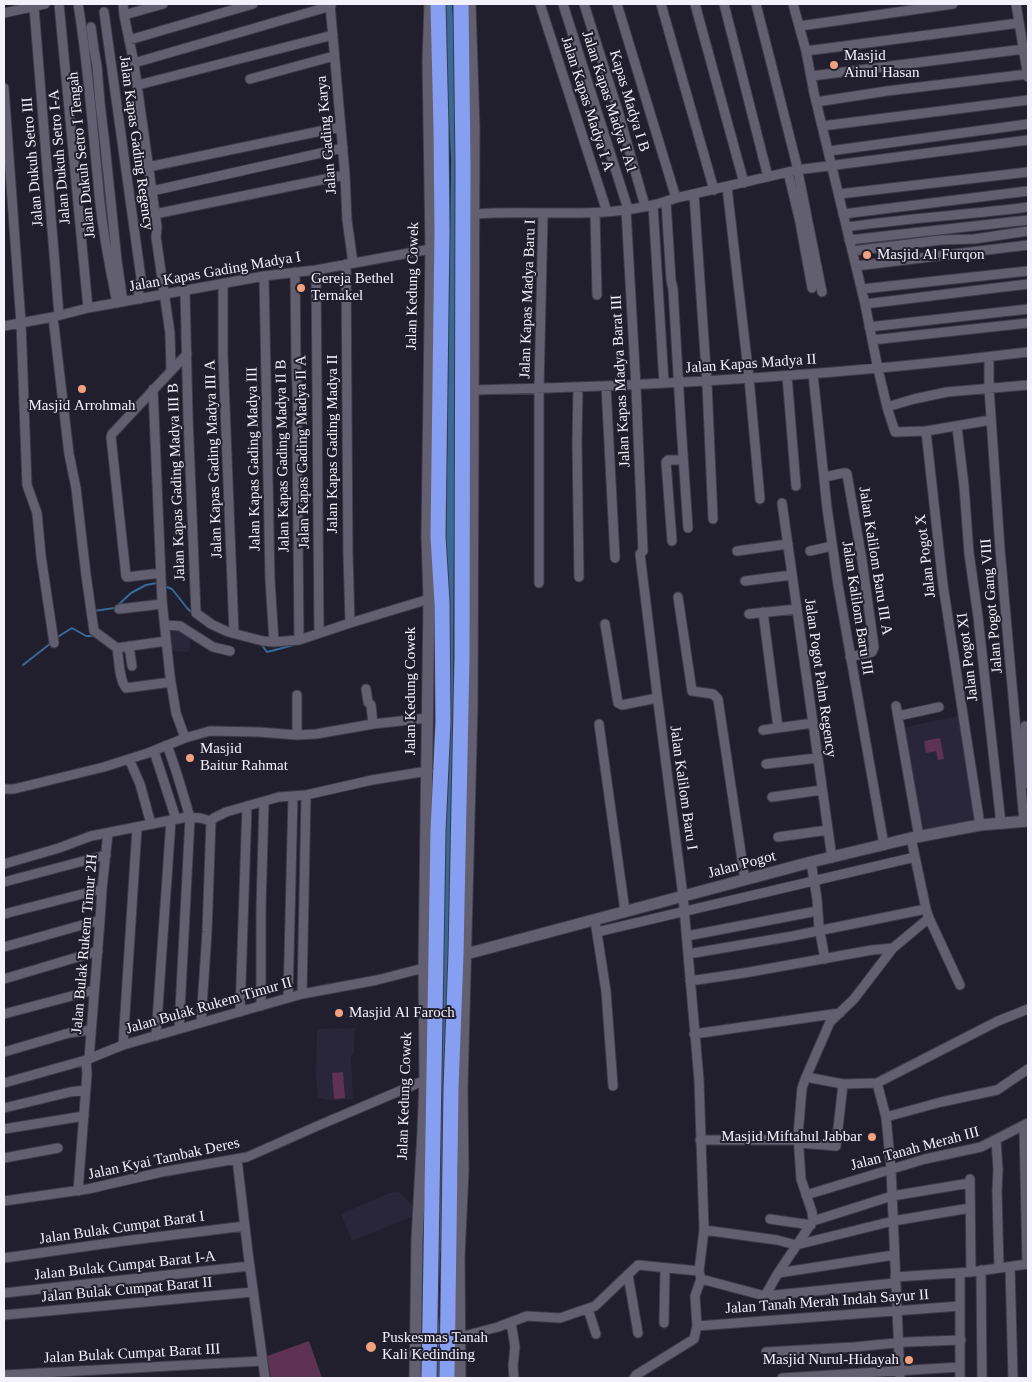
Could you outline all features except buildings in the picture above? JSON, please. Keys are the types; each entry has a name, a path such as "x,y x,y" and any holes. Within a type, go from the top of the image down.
{"highway":[{"name":"Jalan Kedung Cowek","path":"438,4 449,134 442,232 433,536 434,602 442,722 430,1078 438,1319 447,1378"},
{"name":"Jalan Kedung Cowek","path":"438,1319 456,1089 456,954 462,666 467,543 457,158 461,4"},
{"path":"449,134 459,134 459,65 461,52"},
{"path":"442,232 445,224 446,159 457,158"},
{"name":"Jalan Kedung Cowek","path":"429,1378 442,1337"}],"main road":[{"name":"Jalan Kedung Cowek","path":"430,4 428,61 433,536"},
{"name":"Jalan Kedung Cowek","path":"460,1378 442,1337 459,1254 463,1171 456,1089 466,954 472,705 467,543 474,390 474,128 470,4"},
{"name":"Jalan Kedung Cowek","path":"415,1378 417,1239 423,1132 430,1078 424,968 428,718 434,602"},
{"name":"Jalan Pogot","path":"466,954 884,844 980,825 1026,821"}],"street":[{"path":"4,13 46,4"},
{"name":"Jalan Dukuh Setro I-A","path":"59,4 88,308"},
{"name":"Jalan Dukuh Setro I Tengah","path":"78,4 105,244 120,302"},
{"path":"123,4 138,85 157,227 156,237 170,333 171,370"},
{"path":"124,15 163,4"},
{"path":"129,40 253,4"},
{"name":"Jalan Kapas Madya I A","path":"540,4 607,212"},
{"name":"Jalan Kapas Madya I A1","path":"563,4 627,210"},
{"name":"Kapas Madya I B","path":"584,4 649,206 664,383"},
{"path":"617,4 676,198"},
{"path":"661,4 714,190"},
{"path":"695,4 744,183"},
{"path":"724,4 768,177"},
{"path":"756,4 809,250 822,292"},
{"path":"793,4 800,26 816,102 862,289 887,407 895,432 926,431 991,420"},
{"path":"800,26 953,4"},
{"path":"816,102 887,91 1028,75 1016,4"},
{"path":"134,62 331,5"},
{"name":"Jalan Gading Karya","path":"331,5 345,175 349,263"},
{"name":"Jalan Dukuh Setro III","path":"34,7 56,316 69,454 76,488 94,631 117,648"},
{"name":"Jalan Kapas Gading Regency","path":"104,12 141,278 147,288 145,298"},
{"path":"806,51 1020,24"},
{"path":"91,27 97,66 120,302"},
{"path":"138,85 333,35"},
{"path":"812,76 1024,49"},
{"path":"250,79 334,56"},
{"path":"4,88 21,322 26,480 37,513 41,556 54,639"},
{"path":"822,126 1028,100"},
{"path":"829,151 1028,124"},
{"path":"148,167 340,127"},
{"name":"Jalan Kapas Madya Baru I","path":"539,583 539,389 544,213 596,213 627,210 793,171 1028,140"},
{"path":"152,191 343,148"},
{"path":"839,194 1028,172"},
{"path":"155,214 345,175"},
{"path":"728,187 760,499"},
{"path":"843,214 1028,191"},
{"path":"694,194 714,518"},
{"path":"666,202 688,528"},
{"path":"847,227 992,212 1028,206"},
{"name":"Jalan Kapas Madya Barat III","path":"627,210 643,551"},
{"path":"474,214 544,213"},
{"path":"596,213 596,295"},
{"path":"849,240 1028,220"},
{"path":"852,251 1028,231"},
{"path":"856,266 1028,244"},
{"name":"Jalan Kapas Gading Madya I","path":"4,326 88,308 264,276 316,270 431,249"},
{"path":"809,250 812,288"},
{"name":"Jalan Kapas Gading Madya II","path":"349,263 348,554 350,623"},
{"name":"Jalan Kapas Gading Madya II A","path":"316,270 319,633"},
{"path":"862,289 1028,271"},
{"name":"Jalan Kapas Gading Madya II B","path":"295,272 299,640"},
{"name":"Jalan Kapas Gading Madya III","path":"264,276 270,580 274,642"},
{"name":"Jalan Kapas Gading Madya III A","path":"223,284 223,356 234,633"},
{"path":"865,304 1028,284"},
{"name":"Jalan Kapas Gading Madya III B","path":"185,291 196,612 220,629 234,633"},
{"path":"869,327 1028,310"},
{"path":"872,340 1028,323"},
{"name":"Jalan Kapas Madya II","path":"474,390 539,389 787,376 878,369 1028,352"},
{"name":"Jalan Kapas Gading Madya III B","path":"161,581 126,576 111,437 187,354"},
{"name":"Jalan Pogot Gang VIII","path":"989,357 989,388 1000,549 1021,788 1026,821"},
{"name":"Jalan Kalilom Baru III","path":"813,374 832,546 884,844"},
{"path":"787,376 796,486"},
{"path":"887,407 947,392 1028,385"},
{"path":"606,386 615,558"},
{"path":"578,387 578,577"},
{"path":"153,389 162,604 176,713 185,738"},
{"name":"Jalan Pogot XI","path":"957,427 969,552 980,635 1000,824"},
{"name":"Jalan Pogot X","path":"926,431 943,585 980,825"},
{"path":"672,541 666,462 668,460 683,460"},
{"name":"Jalan Kalilom Baru III A","path":"825,477 847,474 862,560 874,647 869,654 850,657"},
{"name":"Jalan Pogot Palm Regency","path":"782,503 832,858"},
{"path":"737,551 788,544"},
{"path":"810,551 832,546"},
{"name":"Jalan Kalilom Baru I","path":"643,551 640,554 684,896 699,1080 704,1230 700,1275 695,1296 696,1326"},
{"path":"745,581 792,575"},
{"path":"678,597 692,691 713,694 718,700 745,880"},
{"path":"234,633 263,641 299,640 350,623 434,602"},
{"path":"119,609 162,604"},
{"path":"749,614 797,609"},
{"path":"763,612 778,728"},
{"path":"605,624 618,703 622,705 658,698"},
{"path":"165,626 180,626 213,647 230,651"},
{"path":"166,641 117,648 123,685 126,688 171,682"},
{"path":"130,646 132,666"},
{"path":"366,688 368,702 371,705 373,724"},
{"path":"297,695 297,735"},
{"path":"896,706 915,837 915,857 927,913 960,985"},
{"path":"898,716 939,707"},
{"path":"4,789 129,760 185,738 210,731 297,735 316,734 373,724 428,718"},
{"path":"762,730 813,723"},
{"path":"599,724 625,912"},
{"path":"1021,788 1027,775 1026,726"},
{"path":"167,745 177,771 179,784 190,818 179,1029"},
{"path":"154,751 173,820 156,1036"},
{"path":"766,764 817,758"},
{"path":"129,760 140,784 151,824"},
{"path":"201,1022 207,932 211,821 217,816 279,798 306,795 372,780 428,771"},
{"path":"772,796 822,790"},
{"path":"302,994 306,795"},
{"path":"288,998 293,796"},
{"path":"261,1006 260,908 264,802"},
{"path":"240,1012 247,806"},
{"path":"4,864 91,836 173,820 200,818 211,821"},
{"path":"123,1045 137,828"},
{"path":"778,837 828,830"},
{"name":"Jalan Bulak Rukem Timur 2H","path":"78,1191 108,833"},
{"path":"4,882 106,855"},
{"name":"Jalan Pogot","path":"597,932 915,857"},
{"path":"811,862 825,959"},
{"path":"4,914 102,889"},
{"path":"687,936 817,911"},
{"path":"688,954 927,913"},
{"path":"766,1296 778,1273 812,1223 812,1212 801,1179 799,1142 800,1106 802,1088 806,1077 830,1022 854,999 893,948 927,913"},
{"path":"4,947 100,920"},
{"path":"594,920 606,991 614,1086"},
{"path":"690,981 893,948"},
{"path":"4,979 98,951"},
{"name":"Jalan Bulak Rukem Timur II","path":"4,1084 88,1059 123,1045 302,994 377,980 424,968"},
{"path":"4,1014 94,990"},
{"path":"806,1077 843,1084 877,1083 998,1022 1028,1009"},
{"path":"694,1034 840,1013"},
{"path":"4,1052 69,1034 91,1030"},
{"path":"886,1117 941,1102 997,1090 1028,1069"},
{"name":"Jalan Kyai Tambak Deres","path":"4,1201 78,1191 162,1172 247,1157 430,1078"},
{"path":"877,1083 886,1117 891,1169 899,1375"},
{"path":"700,1140 799,1142 836,1146 843,1084"},
{"path":"4,1108 86,1090"},
{"path":"4,1129 84,1116"},
{"path":"442,1337 511,1322 527,1316 560,1318 588,1309 595,1306 636,1266 640,1265 700,1275 766,1296 1028,1264 1026,1125"},
{"name":"Jalan Tanah Merah III","path":"806,1195 925,1159 981,1148 1026,1125"},
{"path":"996,1140 999,1268"},
{"path":"4,1158 58,1148"},
{"path":"237,1159 265,1378"},
{"path":"770,1218 812,1223 892,1196 970,1181 970,1272"},
{"path":"704,1230 777,1240 796,1245 893,1221 970,1208"},
{"name":"Jalan Bulak Cumpat Barat I","path":"4,1258 245,1226"},
{"path":"778,1273 894,1254"},
{"name":"Jalan Bulak Cumpat Barat I-A","path":"4,1293 250,1266"},
{"path":"1010,1267 1013,1378"},
{"path":"664,1323 665,1268"},
{"path":"982,1270 982,1378"},
{"path":"960,1272 960,1378"},
{"path":"628,1275 638,1334"},
{"name":"Jalan Bulak Cumpat Barat II","path":"4,1316 253,1292"},
{"name":"Jalan Tanah Merah Indah Sayur II","path":"696,1326 960,1306"},
{"path":"588,1309 596,1334"},
{"path":"511,1322 515,1347 512,1366 514,1378"},
{"path":"634,1378 694,1340 696,1326"},
{"path":"766,1352 961,1340"},
{"name":"Jalan Bulak Cumpat Barat III","path":"4,1375 262,1361"},
{"path":"782,1378 899,1375 960,1367"}],"shaded area":[{"path":"178,626 191,635 189,652 169,651 167,627"},
{"path":"962,715 979,821 919,829 901,728"},
{"path":"940,738 944,759 938,760 936,751 926,753 924,741"},
{"path":"355,1028 354,1054 351,1056 353,1099 334,1101 318,1098 316,1077 317,1029"},
{"path":"343,1072 345,1098 334,1099 332,1073"},
{"path":"399,1192 412,1205 416,1215 352,1241 341,1214 390,1193"},
{"path":"309,1341 322,1378 271,1378 267,1356"}],"water":[{"path":"443,4 452,4 455,47 453,709 443,1236 440,1255 438,1315 442,1345 442,1378 435,1378 451,160"}],"waterway":[{"path":"93,611 115,608 131,593 146,585 159,584"},
{"path":"164,586 172,589 192,613"},
{"path":"56,638 72,628 86,636 93,635"},
{"path":"23,665 51,643"},
{"path":"261,644 267,652 294,645"}],"place":[{"name":"Masjid Ainul Hasan","path":"834,65"},
{"name":"Masjid Al Furqon","path":"867,255"},
{"name":"Gereja Bethel Ternakel","path":"301,288"},
{"name":"Masjid Arrohmah","path":"82,389"},
{"name":"Masjid Baitur Rahmat","path":"190,758"},
{"name":"Masjid Al Faroch","path":"339,1013"},
{"name":"Masjid Miftahul Jabbar","path":"872,1137"},
{"name":"Puskesmas Tanah Kali Kedinding","path":"371,1347"},
{"name":"Masjid Nurul-Hidayah","path":"909,1360"}]}
